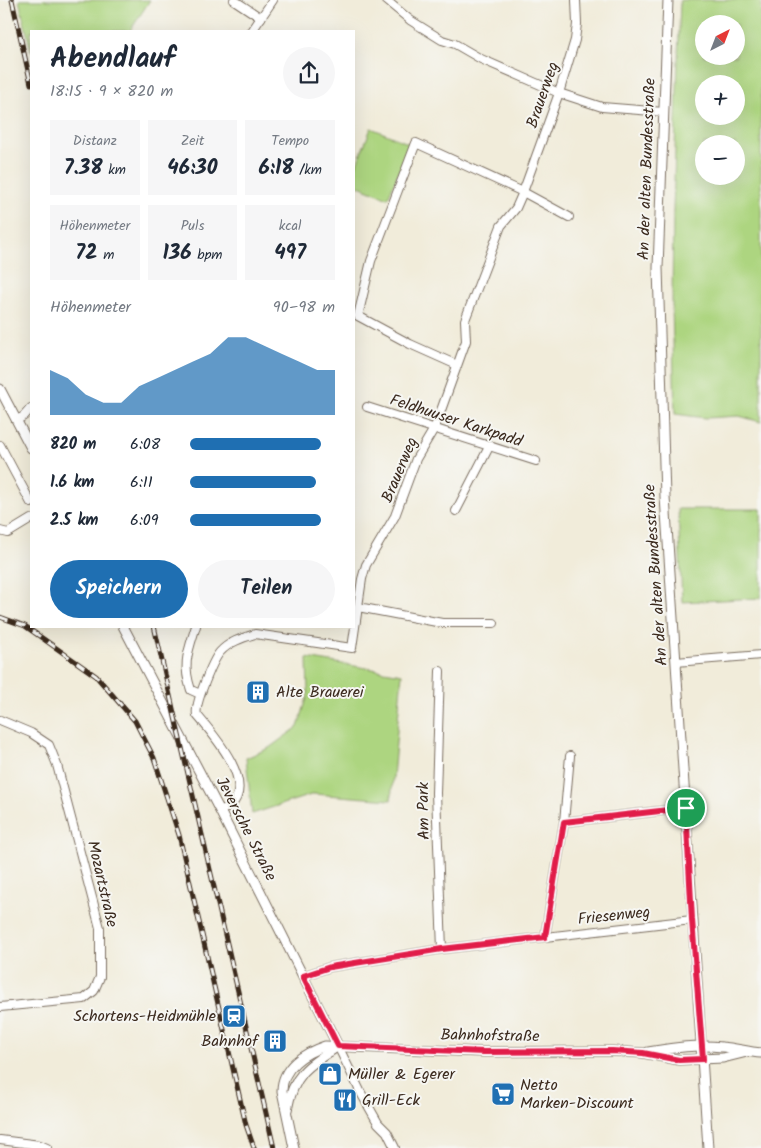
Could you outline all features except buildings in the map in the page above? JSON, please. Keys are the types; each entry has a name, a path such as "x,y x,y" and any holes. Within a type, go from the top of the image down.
{"street":[{"path":"234,0 261,18"},
{"path":"253,30 273,0"},
{"path":"386,0 417,25 442,40 455,44 480,59 559,93 602,107 664,112"},
{"name":"Brauerweg","path":"355,627 366,565 395,516 416,459 434,427 466,341 466,320 501,226 516,208 523,192 559,93 575,40 577,24 576,0"},
{"name":"An der alten Bundesstraße","path":"668,0 658,268 666,497 708,1148"},
{"path":"457,365 410,344 358,316 371,261 416,143 523,192 569,217"},
{"path":"0,388 30,446"},
{"name":"Feldhuuser Karkpadd","path":"367,407 536,461"},
{"path":"17,420 30,409"},
{"path":"0,445 30,501"},
{"path":"456,512 490,445"},
{"path":"0,531 8,532 30,520"},
{"path":"358,606 442,623 494,622"},
{"name":"Jeversche Straße","path":"124,628 220,810 338,1046"},
{"path":"195,628 185,660 186,678 190,690 200,694"},
{"name":"Brauerweg","path":"220,810 231,806 235,799 238,776 223,748 196,710 200,694 219,653 242,638 255,634 352,648 355,628"},
{"path":"676,662 761,655"},
{"name":"Am Park","path":"440,671 436,793 442,949"},
{"name":"Mozartstraße","path":"0,720 31,732 49,745 58,765 100,928 100,977 94,991 84,998 0,1007"},
{"path":"545,937 564,822 570,756"},
{"path":"564,822 686,808"},
{"name":"Friesenweg","path":"303,976 330,967 442,949 692,920"},
{"path":"294,1148 286,1113 291,1092 300,1074 318,1058 338,1046 378,1122 387,1132 395,1148"},
{"name":"Bahnhofstraße","path":"338,1046 484,1052 612,1051 643,1053 679,1060 723,1058 747,1052"},
{"name":"Bahnhofstraße","path":"643,1053 679,1047 702,1046 761,1053"},
{"path":"0,1140 40,1145 47,1148"}],"green space":[{"path":"19,0 150,0 131,30 30,30 30,47"},
{"path":"680,0 761,0 761,422 739,416 706,418 675,414 672,305"},
{"path":"371,128 410,144 388,198 355,184 355,168"},
{"path":"678,509 761,509 761,598 682,602"},
{"path":"307,658 402,674 391,800 314,794 252,814 246,758 269,748 298,727 308,695"}],"railway":[{"path":"12,0 30,80"},
{"path":"0,617 25,626 96,676 135,721 154,758 179,835 246,1125 254,1148"},
{"path":"154,628 274,1148"}],"place":[{"name":"Alte Brauerei","path":"258,692"},
{"name":"Schortens-Heidmühle","path":"234,1016"},
{"name":"Bahnhof","path":"275,1041"},
{"name":"Müller & Egerer","path":"330,1074"},
{"name":"Netto Marken-Discount","path":"503,1094"},
{"name":"Grill-Eck","path":"345,1100"}],"route":[{"path":"686,808 692,920 703,1059 679,1060 643,1053 612,1051 484,1052 338,1046 303,976 330,967 442,949 545,937 564,822 686,808"}]}
